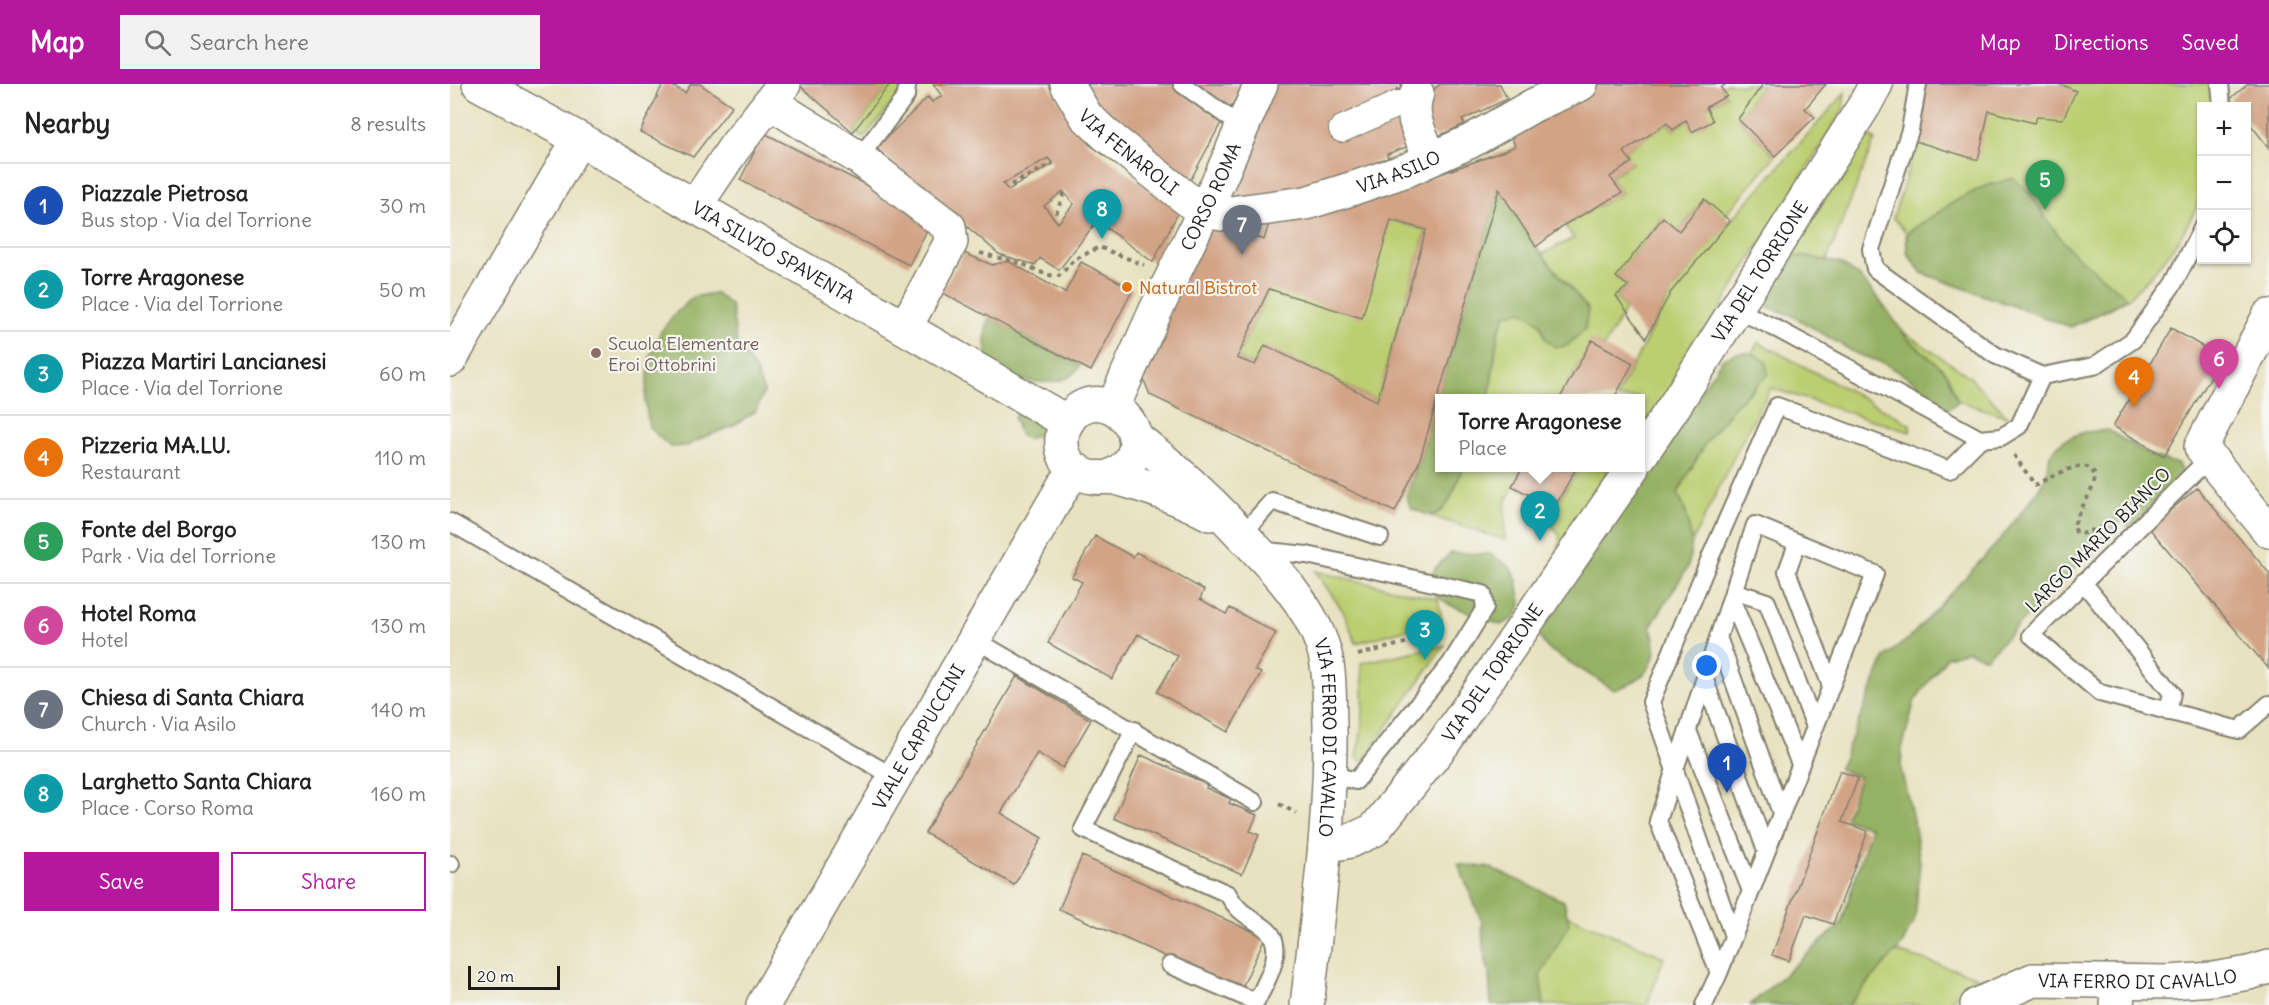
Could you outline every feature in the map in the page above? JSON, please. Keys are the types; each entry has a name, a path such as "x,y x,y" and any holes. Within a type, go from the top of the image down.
{"street":[{"name":"VIA SILVIO SPAVENTA","path":"479,84 579,139 1067,422"},
{"name":"VIA FENAROLI","path":"1066,84 1086,116 1098,128 1202,211"},
{"name":"CORSO ROMA","path":"1113,407 1170,278 1221,176 1262,84"},
{"name":"VIA ASILO","path":"1202,211 1222,214 1306,203 1407,170 1471,141 1534,105 1581,84"},
{"name":"VIA DEL TORRIONE","path":"1645,450 1876,84"},
{"path":"695,206 734,148 777,93 949,228 951,242 905,328"},
{"path":"1342,129 1413,94 1414,120 1431,159"},
{"path":"450,360 579,139"},
{"path":"2269,316 2206,452 2269,531"},
{"path":"1091,405 1113,407 1128,419 1135,437 1135,445 1130,461 1124,468 1110,477 1092,478 1077,471 1065,457 1062,439 1067,422 1077,411 1091,405"},
{"name":"VIA FERRO DI CAVALLO","path":"1135,437 1174,467 1217,507 1277,571 1311,620 1322,644 1326,658 1329,693 1330,774 1325,846 1307,1005"},
{"name":"VIALE CAPPUCCINI","path":"763,1005 1064,485 1077,471"},
{"name":"VIA DEL TORRIONE","path":"1325,846 1350,841 1374,831 1443,744 1630,472"},
{"name":"VIA FERRO DI CAVALLO","path":"1110,477 1179,498 1211,515 1250,542"},
{"name":"VIA FERRO DI CAVALLO","path":"1977,1005 2033,980 2118,993 2168,982 2213,979 2262,965"}],"lane":[{"path":"1182,84 1242,127"},
{"path":"1918,84 1910,130 1870,249 1875,269 1995,355 2042,376 2094,366 2133,340 2174,283 2197,238"},
{"path":"2220,84 2222,102"},
{"path":"859,158 906,96 907,86"},
{"path":"1736,309 1980,439 2001,437 2019,426 2042,376"},
{"path":"1733,936 1651,702 1710,558 1777,406 1949,471 1980,439"},
{"name":"LARGO MARIO BIANCO","path":"2206,452 2031,635 2100,693 2239,730 2269,705"},
{"path":"1330,774 1356,781 1451,663 1485,608 1483,594 1250,542 1272,501 1380,537"},
{"path":"450,522 894,777"},
{"path":"1704,1005 1719,973 1875,574 1755,525 1658,821 1719,973"},
{"path":"1797,544 1787,571 1831,686"},
{"path":"2083,582 2172,693 2168,711"},
{"path":"1732,595 1767,602 1815,727"},
{"path":"1732,595 1800,764"},
{"path":"1718,637 1781,813"},
{"path":"974,639 1134,730 1254,802"},
{"path":"1705,680 1766,851"},
{"path":"1134,730 1083,830 1227,894 1235,908 1268,930 1274,940 1275,957 1270,974 1256,1002 1170,965"},
{"path":"1688,731 1751,891"}],"path":[{"path":"1011,185 1053,163"},
{"path":"1056,214 1064,193"},
{"path":"981,254 1014,261 1047,275 1059,276 1074,260 1099,247 1129,258 1170,278"},
{"path":"2001,437 2036,485 2076,466 2088,466 2095,480 2075,521 2074,529 2083,534 2113,523"},
{"path":"1352,657 1409,642"}],"green space":[{"path":"890,84 904,84 902,93 863,138 853,132"},
{"path":"1726,84 1763,84 1738,119 1775,156 1724,217 1704,199 1679,231 1662,218 1616,277 1628,286 1616,296 1625,309 1604,347 1592,341 1562,394 1490,394 1498,333 1506,314 1523,311 1540,323 1545,338 1588,309 1542,254 1574,238 1564,225 1622,193 1610,177 1632,163 1624,152 1667,123 1673,130 1706,107 1727,96 1721,88"},
{"path":"1928,84 2212,84 2213,102 2197,102 2197,204 2191,219 2162,262 2129,297 2071,327 1922,273 1907,253 1906,232 1893,218 1910,164"},
{"path":"1845,93 1843,110 1645,430 1645,394 1618,394 1671,292 1715,238"},
{"path":"1864,135 1875,139 1827,260 1791,255"},
{"path":"2013,178 2030,193 2046,219 2071,251 2128,298 2071,327 1922,273 1907,253 1907,233 1957,200 1983,187"},
{"path":"1499,189 1525,220 1536,247 1588,309 1585,329 1568,345 1556,348 1545,338 1540,323 1523,311 1506,314 1498,333 1490,394 1439,394"},
{"path":"1391,220 1426,230 1377,401 1265,346 1255,365 1237,358 1269,289"},
{"path":"1791,255 1840,263 1859,276 1907,338 1946,372 1958,401 1949,409 1929,400 1915,382 1886,364 1857,354 1791,315 1762,305"},
{"path":"716,293 731,305 737,343 755,369 764,392 755,412 731,427 687,446 670,447 649,427 645,401 650,357 660,333 672,317 693,297"},
{"path":"989,317 1080,365 1074,373 1055,381 1031,382 1000,372 994,367 987,354 985,339"},
{"path":"1902,331 1969,376 2008,417 1958,401 1946,372"},
{"path":"1758,342 1900,418 1910,425 1910,432 1771,388 1692,542 1686,513 1678,493 1706,442 1736,404 1755,388 1766,361 1752,353"},
{"path":"1737,353 1752,353 1766,361 1768,375 1736,404 1706,442 1678,493 1686,513 1692,542 1688,567 1651,626 1655,647 1651,665 1635,681 1614,690 1548,649 1536,633 1723,358"},
{"path":"1435,407 1435,472 1461,472 1447,504 1437,514 1428,515 1411,508 1406,496"},
{"path":"1020,408 1046,425 1043,434 1027,439 1019,434 1014,418"},
{"path":"2108,430 2148,454 2178,464 2182,472 2180,481 2129,528 2122,520 1986,658 1967,651 1947,657 1915,700 1902,749 1901,769 1915,828 1920,862 1915,919 1902,945 1848,1005 1750,1005 1841,924 1871,828 1845,819 1860,777 1839,769 1885,657 1909,638 1999,541 2046,477 2050,454 2064,440 2084,432"},
{"path":"1461,472 1520,472 1505,505 1505,540 1428,515 1442,508 1455,490"},
{"path":"1576,472 1616,472 1558,552 1560,537 1553,527 1545,522"},
{"path":"1451,553 1490,554 1509,566 1517,580 1521,604 1515,618 1501,625 1450,605 1435,595 1429,580 1436,567"},
{"path":"1315,571 1438,599 1442,620 1356,643 1343,611"},
{"path":"1445,645 1362,762 1357,757 1363,710 1361,663"},
{"path":"1458,864 1491,868 1564,901 1569,924 1540,976 1544,1005 1491,1005 1482,922"},
{"path":"1567,915 1664,957 1647,1005 1500,1005"},
{"path":"1846,937 1977,976 1946,1005 1774,1005"}],"building":[{"path":"663,84 669,84 685,93 691,84 700,84 732,106 693,157 640,132"},
{"path":"798,84 890,84 853,132"},
{"path":"933,84 1048,84 1089,144 1179,211 1153,262 1097,221 1059,270 1040,258 1035,265 999,254 876,148 928,97 932,102 942,96","holes":["1048,158 1053,164 1008,190 1003,184","1063,191 1074,204 1058,223 1044,206"]},
{"path":"1072,84 1171,84 1222,121 1184,192"},
{"path":"1188,84 1243,84 1228,113"},
{"path":"1269,84 1409,84 1402,93 1397,88 1382,110 1397,116 1409,146 1387,154 1388,158 1300,190 1221,203"},
{"path":"1440,84 1500,84 1507,99 1462,120 1465,124 1434,138 1419,103"},
{"path":"1600,84 1726,84 1721,88 1727,96 1706,107 1713,121 1692,132 1686,120 1673,130 1667,123 1624,152 1632,162 1610,177 1622,193 1564,225 1536,247 1499,189 1439,394 1435,394 1435,407 1419,462 1395,512 1150,395 1142,375 1208,221 1264,240 1272,213 1413,184 1515,146 1508,127","holes":["1391,220 1426,230 1377,401 1265,345 1255,365 1237,358 1269,289 1362,318"]},
{"path":"1763,84 1826,84 1805,109 1815,117 1775,156 1738,119"},
{"path":"1923,84 2060,84 2076,91 2063,119 2037,117 2034,123 1989,111 1978,160 1915,141"},
{"path":"2248,84 2269,84 2269,148 2251,125 2251,102 2233,102 2230,99"},
{"path":"764,133 933,219 909,265 740,180"},
{"path":"1704,199 1730,221 1671,292 1646,338 1616,296 1628,286 1616,277 1663,217 1679,231"},
{"path":"964,253 992,265 1008,261 1065,293 1081,262 1133,289 1091,371 941,292"},
{"path":"2171,328 2222,358 2164,456 2113,426"},
{"path":"1592,340 1633,363 1616,394 1562,394"},
{"path":"1520,472 1574,472 1554,508 1512,486"},
{"path":"2197,488 2269,573 2268,668 2149,528"},
{"path":"1095,536 1133,557 1136,552 1204,590 1200,599 1226,614 1230,608 1276,633 1255,670 1261,673 1228,732 1157,692 1178,656 1138,634 1112,679 1048,643 1082,582 1072,577"},
{"path":"1017,676 1091,720 1063,768 1037,753 1001,813 1042,838 1014,885 925,833"},
{"path":"1141,755 1207,784 1206,788 1231,799 1229,803 1257,815 1250,831 1259,835 1242,874 1114,818"},
{"path":"1840,771 1858,778 1842,822 1868,831 1833,924 1806,915 1789,961 1772,955"},
{"path":"1082,856 1265,937 1241,990 1059,909"}],"place":[{"name":"Fonte del Borgo","path":"2045,210"},
{"name":"Larghetto Santa Chiara","path":"1102,239"},
{"name":"Chiesa di Santa Chiara","path":"1242,255"},
{"name":"Natural Bistrot","path":"1127,287"},
{"name":"Scuola Elementare Eroi Ottobrini","path":"596,353"},
{"name":"Hotel Roma","path":"2219,389"},
{"name":"Pizzeria MA.LU.","path":"2134,407"},
{"name":"Torre Aragonese","path":"1540,541"},
{"name":"Piazza Martiri Lancianesi","path":"1425,660"},
{"name":"Piazzale Pietrosa","path":"1727,793"}]}
